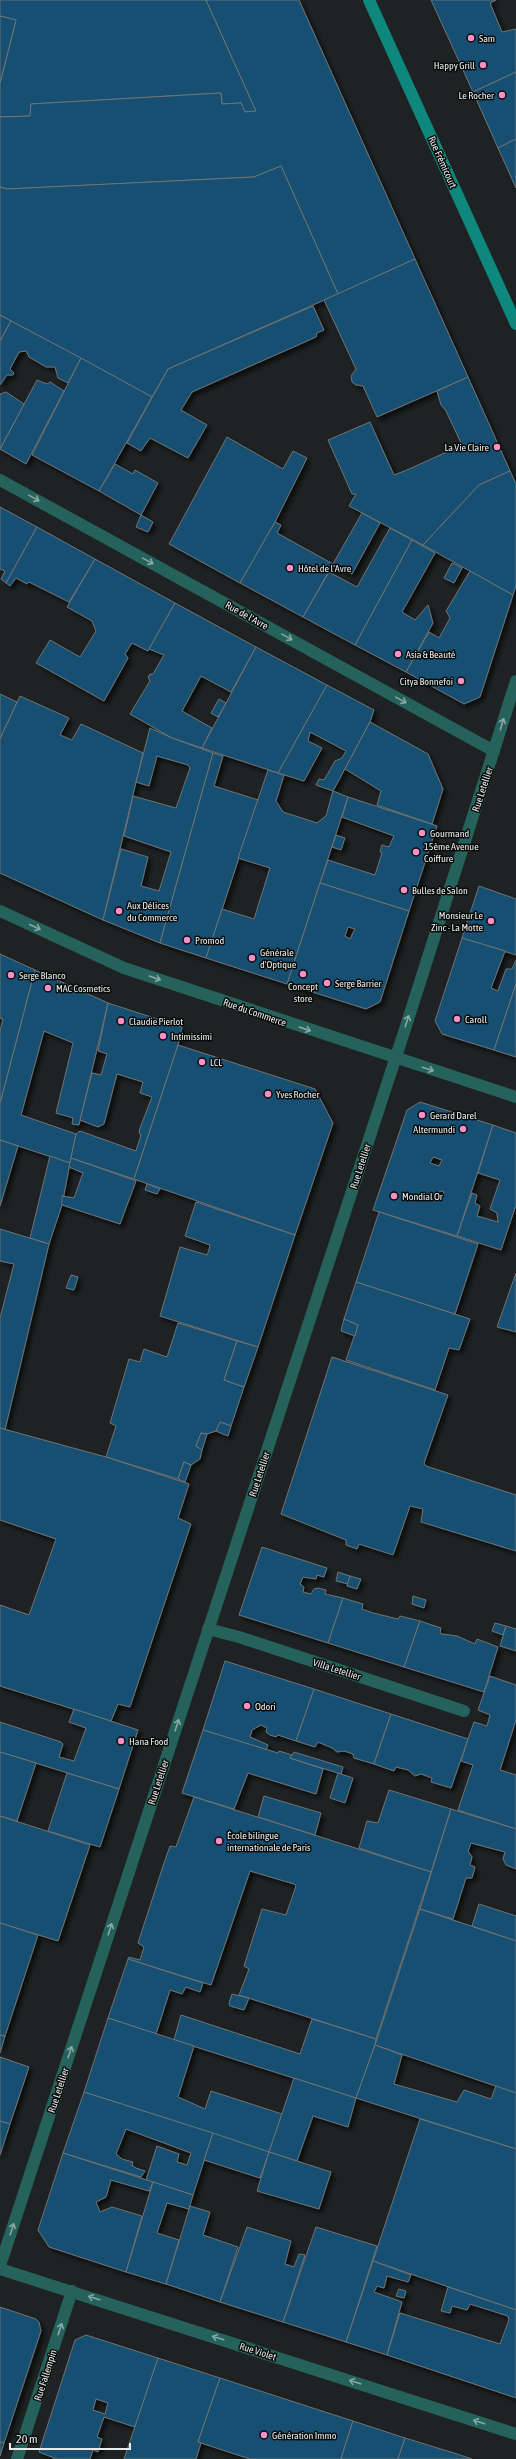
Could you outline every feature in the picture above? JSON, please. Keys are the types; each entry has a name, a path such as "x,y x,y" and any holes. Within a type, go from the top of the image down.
{"main road":[{"name":"Rue Frémicourt","path":"369,0 516,324"}],"street":[{"name":"Rue de l'Avre","path":"0,480 494,751"},
{"name":"Rue Letellier","path":"0,2267 395,1058 516,681"},
{"name":"Rue du Commerce","path":"0,911 124,968 395,1058 516,1096"},
{"name":"Villa Letellier","path":"208,1629 239,1637 464,1711"},
{"name":"Rue Violet","path":"0,2267 516,2434"},
{"name":"Rue Fallempin","path":"17,2459 72,2291"}],"building":[{"path":"0,0 206,0 256,111 245,112 241,103 222,104 221,93 31,104 30,116 0,117 0,83 16,20 0,16"},
{"path":"206,0 299,0 415,259 338,294 281,166 254,177 7,189 0,187 0,117 30,116 31,104 221,93 222,104 241,103 245,112 256,111"},
{"path":"431,0 496,0 490,3 502,32 516,29 516,72 473,92"},
{"path":"0,16 16,20 0,83"},
{"path":"516,72 516,139 498,148 473,92"},
{"path":"516,139 516,188 498,148"},
{"path":"281,166 338,294 168,369 152,397 0,315 0,187 7,189 254,177"},
{"path":"415,259 468,377 377,417 363,386 356,385 352,382 351,376 356,369 324,300"},
{"path":"313,306 324,330 317,333 316,337 192,392 181,410 207,425 188,458 150,438 141,451 127,443 168,369"},
{"path":"0,315 11,321 0,341"},
{"path":"11,321 81,358 68,383 58,378 55,367 46,367 29,357 26,351 19,352 10,369 14,373 13,375 7,375 0,385 0,341"},
{"path":"81,358 152,397 99,491 32,455"},
{"path":"468,377 510,471 479,485 423,545 349,506 356,494 352,494 328,440 370,422 394,475 407,470 462,445 446,411 441,405 437,391"},
{"path":"37,380 47,384 50,382 64,391 26,464 0,449"},
{"path":"6,392 24,404 0,449 0,394"},
{"path":"227,437 283,469 293,451 307,458 275,522 240,583 169,544"},
{"path":"115,464 133,474 135,470 158,483 141,515 99,491"},
{"path":"510,471 516,484 516,585 513,595 423,545 479,485"},
{"path":"0,507 37,527 6,583 1,579 5,571 0,569"},
{"path":"362,513 380,523 352,574 333,564"},
{"path":"141,515 153,522 148,532 136,527"},
{"name":"Hôtel de l'Avre","path":"275,522 281,525 277,533 333,564 303,617 240,583"},
{"path":"37,527 95,559 69,602 29,582 27,584 16,578 10,586 6,583"},
{"path":"390,528 412,540 355,645 303,617 329,572 357,587"},
{"path":"412,540 435,553 402,612 415,620 428,605 433,623 406,672 355,645"},
{"path":"95,559 175,603 148,651 132,643 125,654 128,658 104,701 36,663 50,640 80,657 96,631 92,621 67,607"},
{"path":"452,563 462,568 454,583 444,578"},
{"path":"470,571 513,595 480,697 464,704 406,672 429,632 439,638 450,618 446,611"},
{"path":"175,603 256,647 231,692 201,676 182,711 212,728 202,748 172,738 130,714 150,681 148,677 150,674 153,674 164,655 149,649"},
{"path":"256,647 327,685 278,773 202,748"},
{"path":"327,685 374,710 370,722 333,791 316,785 319,779 324,780 335,761 342,758 346,751 310,732 308,741 322,748 304,781 278,773"},
{"path":"0,694 17,702 0,739"},
{"path":"20,696 69,718 60,735 72,740 81,724 143,753 103,920 0,873 0,739"},
{"path":"219,699 226,703 218,717 211,713"},
{"path":"370,722 428,754 443,789 432,824 377,805 381,791 345,769"},
{"path":"150,728 213,753 160,943 103,920 121,849 148,857 141,886 159,891 171,852 124,836 133,796 176,808 190,768 188,765 157,756 149,786 136,782"},
{"path":"213,753 223,756 214,786 258,800 206,958 160,943"},
{"path":"268,770 284,775 276,801 283,812 317,823 326,816 333,791 348,797 287,984 206,958 222,909 254,919 270,868 238,858"},
{"path":"348,797 437,826 409,911 320,883 328,860 375,875 382,853 380,852 382,845 389,847 394,836 342,817"},
{"path":"336,835 345,838 341,850 332,847"},
{"path":"320,883 409,911 380,1002 366,1009 287,984","holes":["348,927 355,929 350,939 345,936"]},
{"path":"479,886 516,899 516,955 462,938"},
{"path":"462,938 505,951 491,988 498,991 506,969 512,969 516,960 516,984 494,1050 442,1034 435,1021"},
{"path":"0,954 35,970 0,1104 0,1031 3,1019 0,1018"},
{"path":"35,970 108,1003 79,1125 72,1124 73,1118 56,1113 73,1043 44,1031 21,1115 76,1134 70,1163 0,1140 0,1104"},
{"path":"516,984 516,1057 494,1050"},
{"path":"108,1003 182,1027 178,1045 134,1179 71,1158 76,1134 80,1131 136,1151 141,1135 139,1133 140,1128 152,1097 140,1093 143,1082 117,1074 104,1124 98,1127 80,1120 92,1073 101,1075 107,1054 98,1051"},
{"path":"178,1045 315,1089 333,1123 295,1235 134,1179"},
{"path":"420,1102 493,1125 457,1236 373,1210 407,1110","holes":["433,1157 442,1160 439,1166 430,1163","441,1191 444,1192 443,1196 438,1198 435,1194"]},
{"path":"493,1125 516,1133 516,1205 501,1250 457,1236 472,1193 477,1195 475,1203 480,1206 477,1216 498,1222 497,1213 490,1209 500,1180 478,1173"},
{"path":"0,1140 18,1146 0,1206"},
{"path":"50,1156 70,1163 62,1205 49,1244 30,1238"},
{"path":"71,1158 136,1181 120,1224 62,1205 62,1196 74,1198 83,1173 69,1167"},
{"path":"147,1184 160,1189 157,1194 145,1190"},
{"path":"196,1202 295,1235 258,1347 160,1316 180,1247 207,1255 209,1250 210,1245 185,1236"},
{"path":"379,1212 478,1244 455,1314 356,1282"},
{"path":"0,1229 49,1244 5,1430 0,1428 0,1318 14,1264 0,1261"},
{"path":"516,1273 516,1332 497,1327"},
{"path":"71,1275 78,1277 74,1290 66,1288"},
{"path":"356,1282 470,1319 459,1350 449,1348 435,1390 346,1360 358,1325 344,1319"},
{"path":"344,1319 358,1325 355,1336 341,1331"},
{"path":"178,1323 237,1341 224,1380 244,1387 231,1426 220,1422 216,1431 207,1434 201,1433 196,1446 202,1450 200,1459 191,1465 184,1462 178,1479 106,1457 116,1426 110,1423 129,1359 140,1362 144,1349 167,1357"},
{"path":"237,1341 258,1347 244,1387 224,1380"},
{"path":"332,1357 448,1395 424,1463 426,1466 516,1495 516,1551 421,1522 423,1509 410,1506 393,1555 359,1544 357,1549 346,1545 346,1540 281,1514"},
{"path":"220,1422 231,1426 228,1436 216,1431"},
{"path":"0,1428 106,1457 189,1484 178,1518 191,1524 130,1707 118,1704 111,1721 0,1686 0,1605 29,1615 56,1539 0,1520"},
{"path":"201,1433 207,1434 202,1450 196,1446"},
{"path":"184,1462 191,1465 185,1482 178,1479"},
{"path":"262,1547 327,1568 324,1577 317,1575 316,1579 303,1577 300,1584 304,1587 303,1592 311,1594 314,1589 318,1588 326,1590 325,1594 343,1598 328,1643 239,1615"},
{"path":"338,1572 350,1576 348,1584 336,1581"},
{"path":"350,1576 361,1579 357,1589 347,1586"},
{"path":"413,1596 426,1600 424,1608 412,1604"},
{"path":"343,1598 363,1604 362,1609 373,1613 398,1619 400,1616 420,1621 404,1667 328,1643"},
{"path":"420,1621 441,1628 440,1633 442,1634 457,1636 475,1644 477,1639 498,1647 484,1692 404,1667"},
{"path":"495,1623 506,1626 503,1635 492,1631"},
{"path":"506,1626 516,1629 516,1651 500,1646"},
{"path":"225,1661 314,1689 296,1741 278,1735 276,1737 270,1735 266,1732 267,1728 261,1725 252,1730 250,1737 268,1745 266,1750 203,1730"},
{"path":"490,1676 516,1685 516,1720 500,1770 516,1775 516,1829 458,1810 473,1765 461,1761 468,1739 474,1722 487,1726 490,1715 478,1710"},
{"path":"314,1689 391,1714 374,1764 354,1758 353,1754 344,1751 337,1752 332,1748 318,1742 315,1747 296,1741"},
{"path":"74,1709 138,1730 119,1789 0,1752 0,1722 61,1742 63,1744 59,1757 74,1761 86,1728 69,1722"},
{"path":"391,1714 468,1739 451,1788 431,1782 432,1778 421,1774 415,1776 408,1770 396,1767 394,1771 374,1764"},
{"path":"203,1730 278,1753 279,1751 292,1755 290,1758 323,1769 316,1794 248,1773 234,1809 182,1793"},
{"path":"0,1752 36,1763 17,1821 0,1816"},
{"path":"294,1752 343,1767 341,1774 290,1758"},
{"path":"67,1773 119,1789 100,1847 48,1831"},
{"path":"338,1773 353,1778 345,1803 330,1798"},
{"path":"389,1790 451,1809 431,1872 359,1848 367,1821 378,1823"},
{"path":"264,1796 321,1813 315,1835 258,1817"},
{"path":"194,1797 431,1872 376,2039 239,1995 249,1969 244,1966 262,1909 286,1915 296,1886 294,1884 250,1871 211,1985 128,1959 129,1957 140,1960 144,1947 138,1943 163,1866 170,1846 176,1847"},
{"path":"451,1809 516,1829 516,1869 506,1865 503,1859 505,1852 471,1843 468,1851 472,1857 470,1865 475,1867 472,1878 466,1878 453,1919 420,1909"},
{"path":"0,1816 90,1845 58,1941 0,1923"},
{"path":"479,1904 516,1916 516,1941 472,1926"},
{"path":"420,1909 516,1941 516,2093 375,2045"},
{"path":"0,1923 38,1935 5,2036 0,2035"},
{"path":"128,1959 203,1983 200,1992 186,1987 182,1994 170,1990 156,2034 108,2018"},
{"path":"232,1994 249,1998 244,2010 230,2006 229,2003"},
{"path":"181,2015 300,2054 312,2019 376,2039 356,2098 174,2040"},
{"path":"108,2018 194,2046 178,2097 205,2109 211,2091 282,2114 269,2152 84,2092"},
{"path":"0,2035 5,2036 0,2053"},
{"path":"375,2045 402,2055 394,2084 457,2102 464,2090 491,2099 496,2086 516,2093 516,2149 356,2098"},
{"path":"0,2057 29,2067 10,2124 0,2121"},
{"path":"294,2078 356,2098 348,2127 313,2116 297,2161 269,2152"},
{"path":"84,2092 213,2133 193,2195 146,2180 157,2146 179,2154 177,2162 187,2165 191,2153 126,2129 116,2154 122,2159 133,2162 132,2165 136,2168 145,2171 141,2177 63,2153"},
{"path":"420,2119 516,2149 516,2310 373,2261"},
{"path":"0,2121 10,2124 0,2155"},
{"path":"213,2133 269,2152 260,2178 204,2160"},
{"path":"269,2152 331,2172 319,2209 257,2191"},
{"path":"63,2153 153,2182 149,2191 111,2180 106,2197 96,2202 100,2212 112,2207 142,2216 126,2272 49,2247 38,2230"},
{"path":"153,2182 193,2195 189,2209 167,2203 157,2233 179,2240 166,2284 126,2272"},
{"path":"190,2206 210,2212 203,2235 238,2247 220,2302 166,2284"},
{"path":"247,2227 291,2241 285,2264 294,2267 299,2254 305,2255 283,2322 220,2302"},
{"path":"316,2227 377,2246 346,2342 283,2322"},
{"path":"373,2261 411,2275 408,2282 387,2276 384,2288 377,2286 374,2292 402,2302 387,2355 346,2342"},
{"path":"448,2287 516,2310 516,2398 387,2355 400,2313 500,2344 509,2320 508,2316 470,2304 467,2310 452,2306 450,2313 441,2311"},
{"path":"399,2289 406,2291 404,2298 396,2296"},
{"path":"0,2307 36,2319 39,2322 41,2331 4,2443 0,2442"},
{"path":"86,2335 158,2358 135,2427 104,2417 97,2437 102,2439 98,2452 93,2450 90,2459 57,2459 39,2452 75,2340","holes":["96,2399 108,2403 105,2414 93,2410"]},
{"path":"158,2358 220,2378 198,2442 201,2443 196,2459 124,2459"},
{"path":"220,2378 353,2421 341,2459 250,2459 198,2442"},
{"path":"353,2421 405,2438 398,2459 341,2459"},
{"path":"405,2438 457,2454 472,2459 398,2459"},
{"path":"0,2442 4,2443 0,2456"}],"place":[{"name":"Sam","path":"471,38"},
{"name":"Happy Grill","path":"483,65"},
{"name":"Le Rocher","path":"502,95"},
{"name":"La Vie Claire","path":"497,447"},
{"name":"Hôtel de l'Avre","path":"290,568"},
{"name":"Asia & Beauté","path":"398,654"},
{"name":"Citya Bonnefoi","path":"461,681"},
{"name":"Gourmand","path":"422,833"},
{"name":"15ème Avenue Coiffure","path":"416,852"},
{"name":"Bulles de Salon","path":"404,890"},
{"name":"Aux Délices du Commerce","path":"119,911"},
{"name":"Monsieur Le Zinc - La Motte","path":"491,921"},
{"name":"Promod","path":"187,940"},
{"name":"Générale d'Optique","path":"252,958"},
{"name":"Concept store","path":"303,974"},
{"name":"Serge Blanco","path":"11,975"},
{"name":"Serge Barrier","path":"327,983"},
{"name":"MAC Cosmetics","path":"48,988"},
{"name":"Caroll","path":"457,1019"},
{"name":"Claudie Pierlot","path":"121,1021"},
{"name":"Intimissimi","path":"163,1036"},
{"name":"LCL","path":"202,1062"},
{"name":"Yves Rocher","path":"268,1094"},
{"name":"Gerard Darel","path":"422,1115"},
{"name":"Altermundi","path":"463,1129"},
{"name":"Mondial Or","path":"394,1196"},
{"name":"Odori","path":"247,1706"},
{"name":"Hana Food","path":"121,1741"},
{"name":"École bilingue internationale de Paris","path":"219,1841"},
{"name":"Génération Immo","path":"264,2435"}]}
